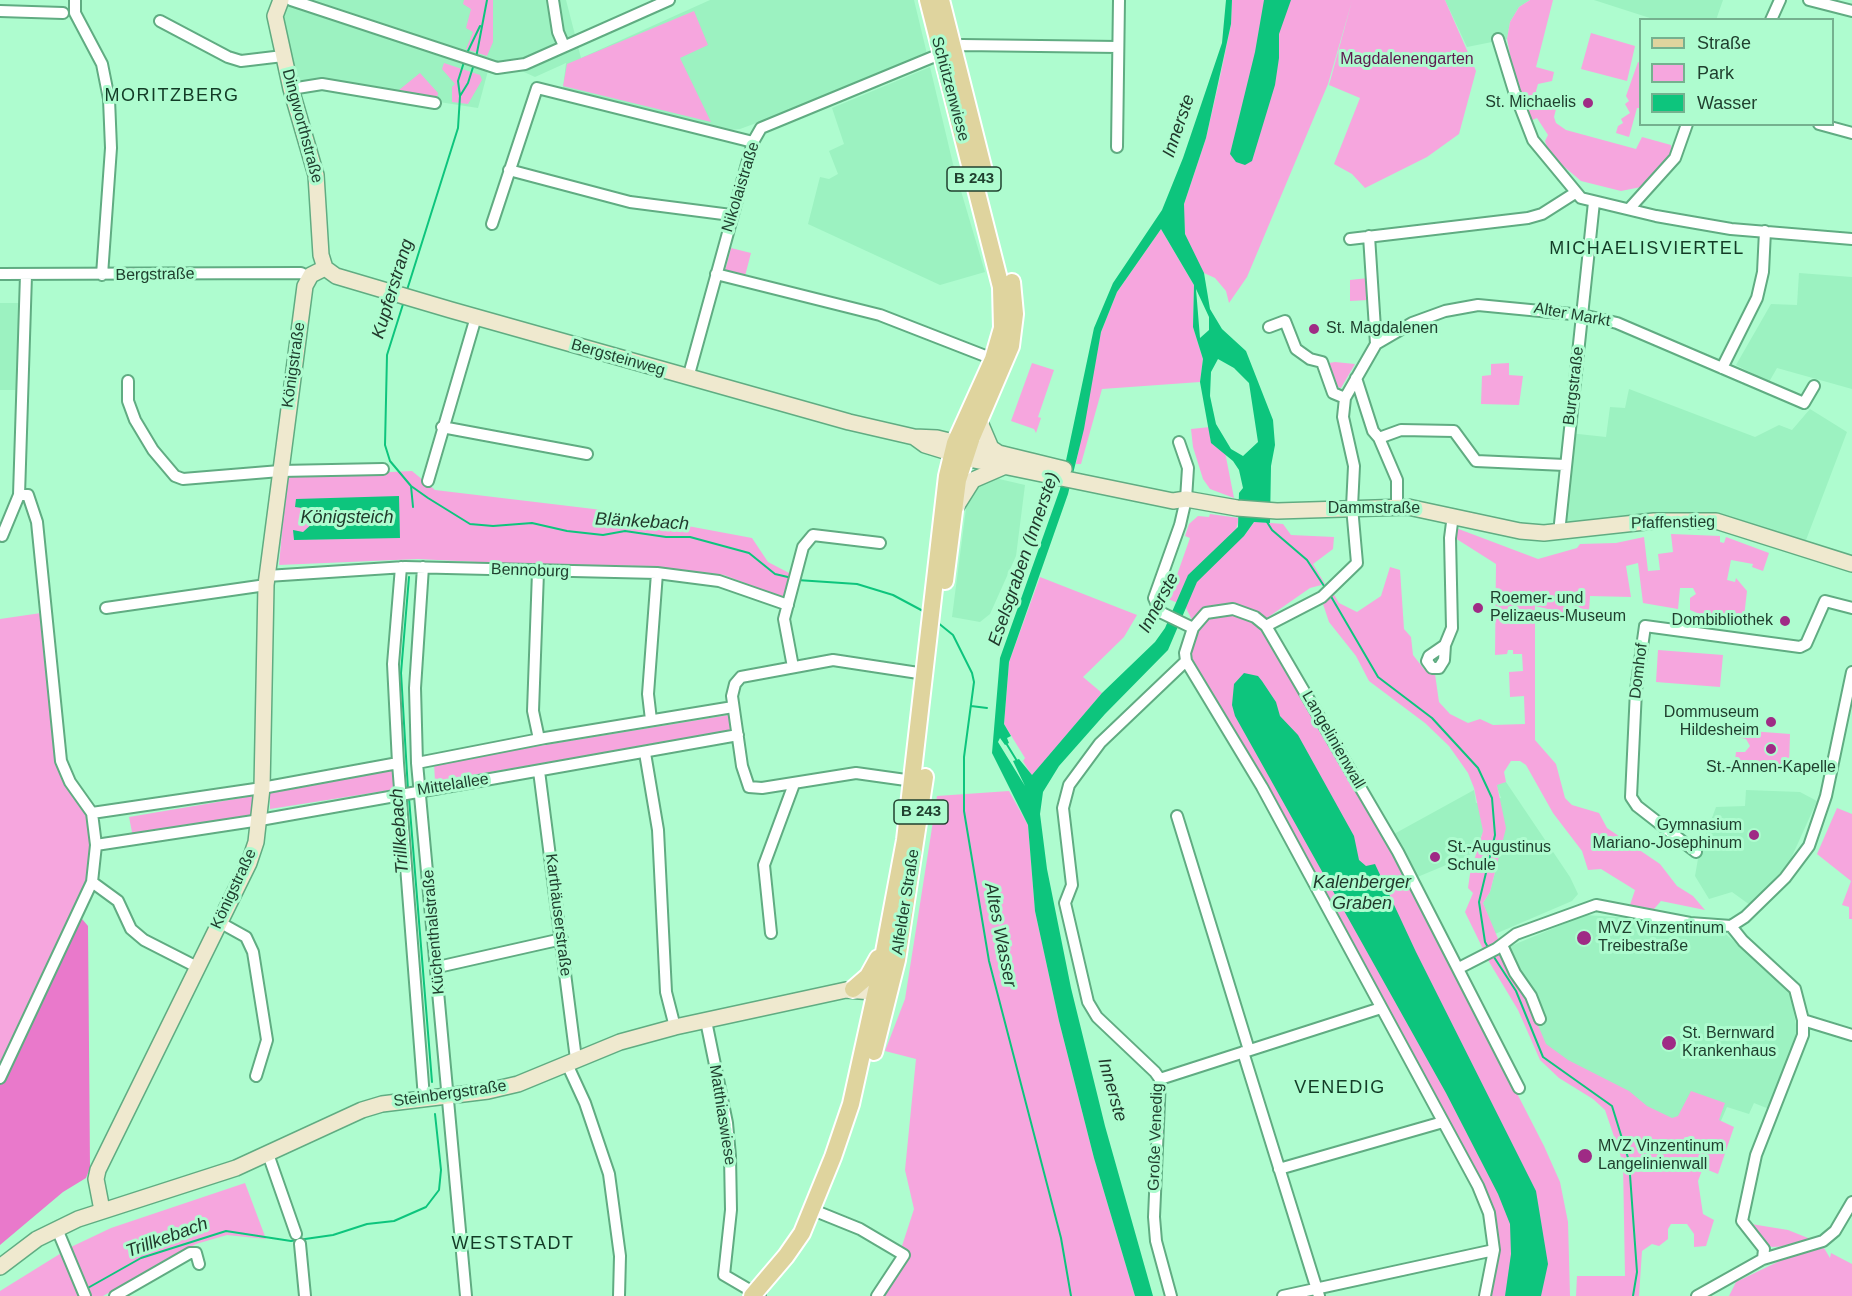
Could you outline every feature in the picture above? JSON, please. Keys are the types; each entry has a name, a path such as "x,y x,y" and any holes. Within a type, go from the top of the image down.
{"main road":[{"name":"Schützenwiese","path":"928,0 946,50 1011,280 1015,305 1008,356 979,420 960,450"},
{"name":"Schützenwiese","path":"941,0 946,50 1002,294 1002,328 960,450"},
{"name":"Alfelder Straße","path":"758,1295 816,1211 859,1107 882,992 886,941 903,851 925,674 953,512 960,450"},
{"name":"Alfelder Straße","path":"882,992 897,960 913,864 936,620 941,512 960,450"},
{"name":"B 243","path":"853,990 872,971 886,941"}],"street":[{"path":"75,0 75,13 102,64 109,99 111,148 102,275"},
{"name":"Dingworthstraße","path":"281,0 275,16 291,89 316,175 321,255 325,268"},
{"path":"291,0 460,58 497,68 525,64 669,0"},
{"path":"553,0 558,32 564,46"},
{"path":"1117,147 1119,0"},
{"path":"1772,18 1780,0"},
{"path":"1809,0 1852,11"},
{"path":"0,11 63,12"},
{"path":"160,21 228,57 241,61 283,56"},
{"path":"1498,39 1514,91 1533,140 1575,193 1594,202 1731,229 1852,239"},
{"name":"Nikolaistraße","path":"688,378 731,215 753,142 761,128 946,50 968,43 1118,47"},
{"path":"291,89 322,84 435,103"},
{"path":"492,224 537,88 753,142"},
{"path":"1629,209 1675,158 1686,126"},
{"path":"1826,126 1852,133"},
{"path":"509,170 630,202 731,215"},
{"path":"1350,239 1528,218 1542,214 1575,193"},
{"name":"Burgstraße","path":"1559,533 1594,202"},
{"path":"1722,368 1757,298 1764,272 1765,231"},
{"path":"1369,236 1376,344"},
{"path":"309,277 325,268"},
{"name":"Bergsteinweg","path":"325,268 336,276 688,378 914,437 925,445 960,450"},
{"name":"Bergstraße","path":"0,274 301,273 309,277"},
{"path":"716,274 880,315 993,359"},
{"path":"2,536 19,495 26,275"},
{"name":"Königstraße","path":"102,1210 96,1179 98,1170 249,863 260,820 266,580 305,286 309,277"},
{"name":"Alter Markt","path":"1345,399 1376,344 1412,323 1445,311 1478,305 1582,315 1645,333 1804,403 1814,386"},
{"path":"428,481 476,317"},
{"path":"1269,327 1285,321 1296,350 1322,363 1333,393 1345,399 1343,417 1354,466 1352,507 1357,563 1322,597 1266,626 1255,617 1226,609 1206,613 1190,626 1185,653 1186,661 1262,787 1478,1186 1489,1213 1494,1250 1485,1296"},
{"path":"1356,378 1373,431 1379,438 1397,480 1397,507"},
{"path":"128,381 128,401 135,420 153,450 175,476 183,479 280,471 383,469"},
{"path":"979,420 989,444 1001,461"},
{"path":"442,427 587,453"},
{"path":"1379,438 1401,430 1454,431 1476,461 1565,465"},
{"path":"1179,442 1188,468 1186,499 1180,525 1154,594 1156,605 1162,613 1190,626"},
{"path":"960,450 1001,461"},
{"path":"953,512 964,490 973,480 1001,461"},
{"name":"Dammstraße","path":"1001,461 1078,477 1173,501 1186,499 1237,508 1272,510 1397,507 1453,515 1520,531 1559,533"},
{"path":"0,1078 92,882 96,845 92,813 70,782 61,761 38,522 28,495 19,495"},
{"path":"1445,645 1452,628 1450,538 1453,515"},
{"name":"Pfaffenstieg","path":"1559,533 1628,523 1716,521 1852,564"},
{"path":"793,667 784,619 802,547 813,535 880,543"},
{"name":"Bennoburg","path":"106,608 266,580 401,567 657,573 719,581 788,605"},
{"name":"Küchenthalstraße","path":"401,567 393,664 400,794 424,1098"},
{"name":"Küchenthalstraße","path":"423,567 416,688 417,763 438,967 447,1096 466,1296"},
{"path":"538,572 532,711 539,739"},
{"path":"651,720 648,694 657,573"},
{"name":"Domhof","path":"1696,852 1637,806 1631,797 1636,690 1645,626 1800,647 1806,644 1825,601 1852,608"},
{"name":"Langelinienwall","path":"1266,626 1388,835 1459,968"},
{"path":"913,781 856,773 794,784 762,788 749,787 742,766 732,696 741,677 833,660 925,674"},
{"name":"Große Venedig","path":"1171,1296 1156,1241 1154,1217 1160,1079 1097,1017 1088,1002 1065,903 1072,885 1063,808 1069,785 1100,743 1186,661"},
{"path":"1519,1088 1459,968 1524,931 1596,905 1690,922 1731,926 1745,916 1785,878 1809,846 1826,796 1852,672"},
{"name":"Mittelallee","path":"417,763 539,739 733,707"},
{"name":"Mittelallee","path":"96,845 260,820 738,735"},
{"path":"645,753 658,830 666,992 675,1027"},
{"path":"92,813 262,788 398,763"},
{"name":"Karthäuserstraße","path":"539,771 562,939 572,1062 609,1174 620,1256 620,1296"},
{"path":"771,933 764,865 794,784"},
{"path":"1177,816 1318,1292"},
{"path":"92,882 118,901 131,929 144,940 197,967"},
{"path":"219,922 246,937 253,952 267,1040 256,1076"},
{"path":"1731,926 1743,941 1795,989 1803,1020 1803,1035 1756,1155 1742,1221 1764,1254"},
{"path":"438,967 562,939"},
{"path":"1499,947 1531,996 1540,1019"},
{"name":"Steinbergstraße","path":"0,1267 37,1239 57,1229 102,1210 211,1178 362,1110 382,1104 518,1084 620,1042 675,1027 853,990 882,992"},
{"path":"1160,1079 1381,1008"},
{"path":"1803,1020 1852,1035"},
{"name":"Matthiaswiese","path":"706,1021 727,1123 730,1156 731,1210 724,1275 758,1295"},
{"path":"1280,1169 1443,1122"},
{"path":"268,1154 298,1239 305,1296"},
{"path":"1697,1296 1764,1254 1823,1241 1835,1231 1852,1206"},
{"path":"816,1211 860,1229 904,1255 877,1296"},
{"path":"57,1229 78,1285 85,1296"},
{"path":"1283,1296 1318,1292 1494,1250"},
{"path":"115,1296 190,1253 196,1253 200,1264"}],"shaded area":[{"path":"281,0 566,0 581,58 710,0 914,0 927,54 827,97 740,129 730,130 563,88 566,63 535,77 513,67 489,67 478,108 322,84 291,89"},
{"path":"1445,0 1530,0 1519,7 1510,22 1507,39 1467,47"},
{"path":"1594,0 1723,0 1717,18 1650,18"},
{"path":"930,67 953,164 985,272 940,285 808,224 820,177 829,179 838,174 829,151 844,144 832,108"},
{"path":"1799,273 1852,277 1852,389 1777,368 1769,382 1736,365 1771,304 1797,305"},
{"path":"0,303 23,303 19,390 0,390"},
{"path":"1629,389 1755,437 1779,425 1792,430 1810,409 1847,432 1803,548 1693,523 1561,531 1569,433 1606,437 1610,407 1625,408"},
{"path":"995,478 1025,485 1016,556 990,614 980,622 952,617 968,493 984,479"},
{"name":"St.-Augustinus Schule","path":"1506,782 1570,877 1578,894 1572,901 1495,934 1483,903 1490,892 1498,861 1482,834 1475,853 1415,878 1394,834 1474,790 1476,803 1501,798 1496,784"},
{"name":"Gymnasium Mariano-Josephinum","path":"1746,790 1800,792 1817,801 1789,863 1750,905 1732,892 1709,899 1695,876 1699,853 1716,807 1745,806"},
{"path":"77,913 88,926 90,1168 86,1178 63,1192 0,1245 0,1077"},
{"name":"St. Bernward Krankenhaus","path":"1585,915 1633,918 1692,930 1723,932 1785,984 1790,992 1798,1036 1769,1109 1754,1103 1749,1114 1727,1107 1717,1130 1629,1129 1548,1055 1523,984 1499,951"}],"green space":[{"path":"464,0 493,0 493,42 487,56 466,49 473,32 466,28 471,9 463,4"},
{"name":"Magdalenengarten","path":"1232,0 1445,0 1476,71 1459,134 1427,157 1365,188 1352,174 1334,164 1360,98 1329,85 1352,1 1328,84 1247,277 1229,303 1226,291 1215,278 1204,273 1190,249 1185,234 1184,204 1206,138 1231,24"},
{"path":"1530,0 1553,0 1536,67 1554,72 1552,81 1538,84 1536,91 1538,98 1557,105 1554,117 1556,123 1566,130 1636,149 1642,137 1671,145 1673,153 1657,173 1641,187 1621,191 1581,181 1561,164 1547,147 1545,141 1548,135 1537,118 1530,121 1513,70 1507,39 1510,22 1519,7"},
{"path":"694,11 708,45 680,58 711,122 563,86 567,64"},
{"path":"1591,33 1635,46 1627,81 1581,69"},
{"path":"1638,62 1639,108 1637,108 1629,137 1616,133 1618,126 1623,123 1621,119 1630,113 1625,104 1629,101 1626,96"},
{"path":"444,63 480,75 482,80 468,104 452,102 452,87 455,84 442,69"},
{"path":"420,73 438,93 437,98 399,90"},
{"path":"1161,229 1194,285 1193,327 1203,359 1200,382 1102,389 1081,464 1076,464 1101,332 1117,292"},
{"path":"731,248 751,253 745,276 725,271"},
{"path":"1368,278 1369,300 1350,301 1350,280"},
{"path":"1032,363 1054,370 1038,417 1041,418 1036,433 1034,429 1011,421"},
{"path":"1329,363 1355,364 1341,388 1337,387 1331,375"},
{"path":"1509,363 1509,375 1523,376 1519,405 1481,404 1482,376 1491,375 1491,364"},
{"path":"1210,427 1210,439 1215,446 1225,452 1234,498 1210,489 1203,479 1193,447 1191,429"},
{"path":"412,471 435,490 602,510 752,538 768,562 791,574 784,598 724,575 651,566 536,565 418,559 279,565 287,477"},
{"path":"1210,514 1239,518 1236,530 1229,535 1244,536 1254,522 1259,522 1283,524 1291,535 1334,537 1333,549 1313,564 1325,584 1310,588 1267,618 1260,630 1277,652 1386,838 1544,1146 1560,1182 1568,1222 1570,1296 1486,1296 1490,1212 1187,661 1195,628 1192,620 1185,606 1161,596 1163,589 1171,592 1190,538 1185,536 1189,524 1198,516 1209,517"},
{"path":"1456,528 1538,559 1577,548 1580,544 1616,543 1644,537 1648,571 1660,570 1658,554 1673,552 1671,534 1720,536 1720,542 1724,543 1726,537 1769,553 1763,571 1752,567 1753,564 1731,560 1727,580 1735,582 1736,578 1747,591 1744,617 1720,617 1720,621 1717,621 1690,610 1690,598 1696,594 1693,588 1680,588 1678,609 1643,603 1638,563 1626,566 1631,597 1590,596 1589,611 1569,604 1565,613 1535,606 1535,740 1556,764 1565,798 1572,805 1599,813 1607,828 1660,864 1677,886 1693,896 1705,910 1661,901 1654,909 1630,905 1635,890 1601,869 1588,870 1582,851 1553,813 1526,765 1520,761 1511,761 1504,772 1506,782 1497,785 1506,828 1490,892 1483,903 1499,941 1483,949 1465,912 1473,893 1468,888 1470,874 1483,831 1474,788 1468,773 1449,746 1425,723 1369,681 1356,656 1329,622 1322,601 1332,591 1339,603 1357,612 1381,596 1390,567 1400,570 1404,629 1411,637 1413,655 1424,669 1435,674 1439,702 1450,714 1468,723 1480,719 1493,725 1525,724 1524,696 1510,697 1509,672 1523,671 1522,654 1513,654 1513,650 1508,650 1507,654 1495,655 1496,564 1455,538"},
{"path":"1040,577 1137,615 1124,637 1083,677 1102,693 1032,776 1023,761 1025,758 1004,724 1009,662"},
{"path":"41,613 58,767 91,813 91,882 0,1077 0,619"},
{"path":"1658,650 1723,655 1720,687 1656,682"},
{"path":"729,715 732,732 435,781 434,763"},
{"path":"1737,730 1790,734 1789,765 1735,760 1736,752 1745,752 1750,746 1746,739 1737,737"},
{"path":"395,770 397,789 270,809 270,792"},
{"path":"1009,791 1028,825 1035,911 1059,1021 1094,1158 1135,1296 880,1296 901,1249 914,1209 905,1170 916,1059 885,1051 905,999 937,796"},
{"path":"253,796 251,816 133,837 129,817"},
{"path":"1837,808 1852,814 1852,919 1849,919 1849,907 1842,905 1851,881 1817,854"},
{"path":"1499,954 1526,997 1546,1044 1568,1060 1629,1091 1647,1106 1672,1118 1678,1116 1691,1091 1725,1103 1719,1120 1734,1127 1718,1174 1703,1168 1698,1181 1703,1214 1714,1220 1706,1246 1694,1247 1694,1234 1687,1224 1671,1224 1668,1229 1668,1239 1659,1246 1652,1244 1642,1251 1639,1296 1576,1296 1577,1276 1625,1276 1623,1163 1605,1110 1593,1099 1559,1078 1540,1060 1518,1010 1488,960"},
{"path":"245,1183 266,1239 227,1235 196,1244 103,1296 0,1296 0,1291 71,1247 111,1228"},
{"path":"1745,1223 1788,1230 1813,1240 1791,1246 1772,1247 1761,1242"},
{"path":"1824,1248 1830,1258 1831,1253 1852,1264 1852,1296 1729,1296 1736,1282 1794,1254"}],"water":[{"path":"1226,0 1232,0 1231,24 1206,138 1184,204 1185,234 1204,273 1210,309 1222,329 1246,351 1273,420 1275,445 1271,466 1270,523 1254,522 1244,536 1197,582 1168,650 1105,714 1059,766 1043,792 1040,814 1047,869 1071,988 1105,1126 1153,1296 1135,1296 1094,1158 1059,1021 1035,911 1028,825 992,753 1000,658 1060,489 1094,328 1113,283 1162,210 1183,158 1222,43","holes":["1161,229 1194,285 1193,327 1203,359 1200,382 1211,443 1233,461 1239,470 1243,488 1239,493 1238,527 1188,575 1165,628 1155,642 1102,693 1032,775 1019,759 1013,761 1025,786 998,742 1000,738 1005,745 1009,743 1007,738 1011,736 1004,724 1009,662 1068,494 1084,429 1101,332 1117,292","1196,289 1209,317 1209,330 1200,338","1218,359 1234,368 1249,383 1258,442 1243,456 1231,449 1216,424 1210,396 1211,372"]},
{"path":"1264,0 1291,0 1279,34 1279,58 1275,85 1252,161 1245,165 1236,162 1230,154 1255,52"},
{"name":"Königsteich","path":"399,496 400,538 294,540 293,530 303,532 314,522 314,515 309,509 295,507 296,499"},
{"name":"Kalenberger Graben","path":"1244,673 1258,676 1276,702 1280,716 1298,735 1354,836 1359,860 1366,866 1375,864 1416,952 1536,1191 1548,1264 1541,1296 1505,1296 1511,1254 1510,1224 1498,1194 1446,1093 1235,716 1232,705 1234,684"}],"waterway":[{"name":"Kupferstrang","path":"476,58 487,0"},
{"name":"Kupferstrang","path":"467,53 480,26"},
{"name":"Kupferstrang","path":"460,96 458,81 464,62"},
{"name":"Kupferstrang","path":"407,290 458,128 460,96 468,83 474,64"},
{"name":"Blänkebach","path":"404,301 387,355 385,445 390,461 411,486 470,524 493,526 532,523 567,531 603,535 625,531 666,537 690,537 749,553 775,574 792,578"},
{"name":"Trillkebach","path":"411,486 413,507"},
{"path":"1267,522 1272,530 1307,560 1326,589"},
{"name":"Trillkebach","path":"408,790 401,673 409,577"},
{"name":"Blänkebach","path":"797,580 857,584 893,595 923,611"},
{"path":"1329,593 1378,677 1432,718 1478,768 1492,798 1495,835 1479,902 1485,942 1489,949"},
{"name":"Altes Wasser","path":"937,622 953,635 972,673 974,682 964,757 964,811 989,961 1061,1238 1071,1296"},
{"path":"971,706 987,708"},
{"name":"Eselsgraben (Innerste)","path":"1006,743 1017,761"},
{"name":"Trillkebach","path":"409,798 432,1082"},
{"path":"1492,954 1516,991 1543,1057 1612,1106 1629,1161 1637,1272 1633,1296"},
{"name":"Trillkebach","path":"86,1289 141,1258 226,1231 291,1241 333,1235 367,1224 394,1221 426,1207 439,1190 441,1170 435,1114"}],"place":[{"name":"St. Michaelis","path":"1588,103"},
{"name":"St. Magdalenen","path":"1314,329"},
{"name":"Roemer- und Pelizaeus-Museum","path":"1478,608"},
{"name":"Dombibliothek","path":"1785,621"},
{"name":"Dommuseum Hildesheim","path":"1771,722"},
{"name":"St.-Annen-Kapelle","path":"1771,749"},
{"name":"Gymnasium Mariano-Josephinum","path":"1754,835"},
{"name":"St.-Augustinus Schule","path":"1435,857"},
{"name":"MVZ Vinzentinum Treibestraße","path":"1584,938"},
{"name":"St. Bernward Krankenhaus","path":"1669,1043"},
{"name":"MVZ Vinzentinum Langelinienwall","path":"1585,1156"}],"district":[{"name":"MORITZBERG","path":"172,96"},
{"name":"MICHAELISVIERTEL","path":"1647,249"},
{"name":"VENEDIG","path":"1340,1088"},
{"name":"WESTSTADT","path":"513,1244"}],"water label":[{"name":"Innerste","path":"1179,126"},
{"name":"Innerste","path":"1159,603"},
{"name":"Innerste","path":"1112,1090"}]}
